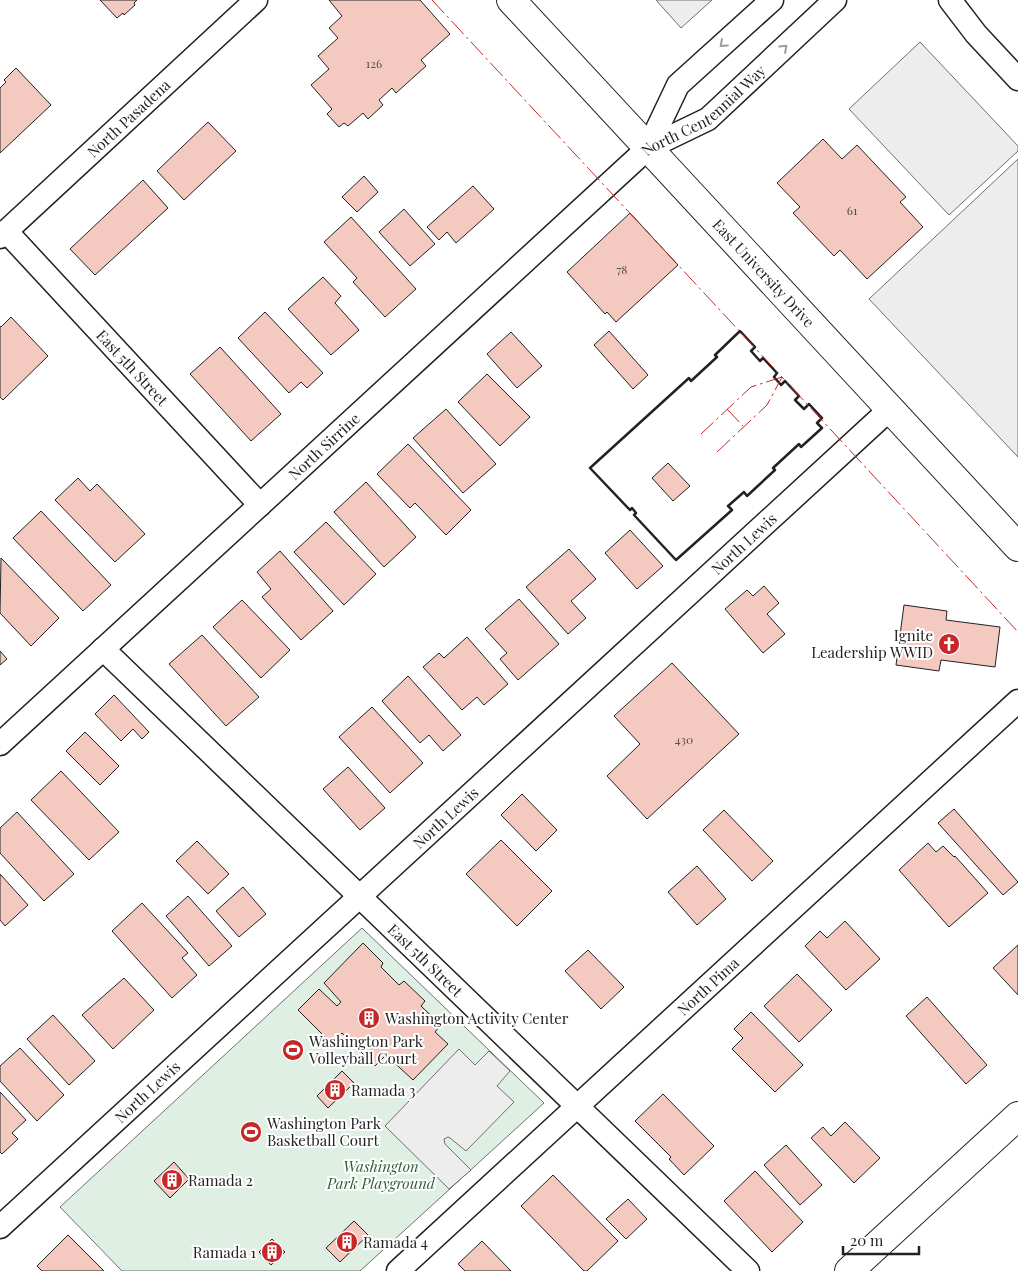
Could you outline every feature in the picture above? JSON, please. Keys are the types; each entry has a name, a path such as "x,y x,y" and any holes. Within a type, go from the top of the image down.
{"main road":[{"name":"East University Drive","path":"511,0 1018,547"},
{"path":"850,1271 1018,1116"}],"street":[{"name":"North Pasadena","path":"3,234 256,0"},
{"name":"North Centennial Way","path":"648,148 678,85 772,0"},
{"name":"North Centennial Way","path":"648,148 708,120 835,0"},
{"path":"950,0 976,34 1018,79"},
{"name":"North Sirrine","path":"0,744 648,148"},
{"name":"East 5th Street","path":"3,234 260,505"},
{"name":"North Lewis","path":"0,1227 890,409"},
{"name":"East 5th Street","path":"103,649 748,1271"},
{"name":"North Pima","path":"398,1271 1018,701"}],"green space":[{"name":"Washington Park Playground","path":"362,928 544,1103 360,1271 122,1271 60,1207"}],"shaded area":[{"path":"656,0 712,0 681,28"},
{"path":"920,42 1018,146 1018,151 949,215 849,109"},
{"path":"1018,159 1018,457 869,299"},
{"path":"459,1049 475,1065 489,1051 510,1071 497,1086 514,1102 466,1151 450,1138 444,1139 445,1144 471,1170 449,1189 385,1126"}],"building":[{"path":"100,0 137,0 134,3 135,5 124,15 123,13 117,18"},
{"path":"329,0 420,0 450,34 421,60 426,66 396,93 392,88 379,100 383,105 368,119 363,113 348,126 344,123 339,127 327,114 332,109 311,85 329,69 318,56 338,38 329,28 342,16"},
{"path":"16,68 51,105 0,153 0,88 6,82 4,80"},
{"path":"208,122 236,151 184,200 157,171"},
{"path":"823,139 842,159 857,145 906,197 900,202 923,227 867,279 840,250 834,256 793,213 800,207 777,183"},
{"path":"364,176 378,192 357,212 342,197"},
{"path":"143,180 168,208 95,275 70,249"},
{"path":"473,186 494,209 456,243 447,232 439,240 427,227"},
{"path":"404,209 435,244 410,266 379,232"},
{"path":"630,213 678,265 616,322 607,312 605,314 567,272"},
{"path":"351,217 416,289 385,317 353,282 357,278 324,242"},
{"path":"323,277 341,296 335,303 359,330 331,355 288,309"},
{"path":"265,312 323,373 307,388 301,382 289,393 238,338"},
{"path":"11,317 48,356 3,400 0,397 0,326"},
{"path":"609,331 648,375 633,389 594,345"},
{"path":"511,332 542,366 517,388 487,354"},
{"path":"220,347 281,414 251,441 190,374"},
{"path":"487,374 530,417 500,446 458,402"},
{"path":"446,409 496,464 463,493 413,438"},
{"path":"408,444 471,510 446,535 415,503 410,508 377,474"},
{"path":"668,463 690,486 673,501 652,478"},
{"path":"78,478 90,491 97,484 145,534 115,562 55,500"},
{"path":"366,482 416,537 384,567 334,512"},
{"path":"41,511 111,585 83,611 13,538"},
{"path":"326,522 376,574 344,605 294,552"},
{"path":"630,530 663,566 637,589 605,553"},
{"path":"569,549 596,579 571,601 586,618 568,634 526,587"},
{"path":"280,551 333,611 301,640 262,597 271,589 257,572"},
{"path":"1,558 59,618 31,646 0,613"},
{"path":"764,586 779,603 767,614 785,634 763,653 725,609 747,590 753,596"},
{"path":"519,599 559,644 518,680 500,659 507,653 485,629"},
{"path":"242,600 290,650 261,678 213,627"},
{"name":"Ignite Leadership WWID","path":"904,605 947,611 946,620 1000,627 995,667 941,660 939,671 896,665"},
{"path":"202,635 259,697 226,726 169,664"},
{"path":"467,637 508,684 484,705 477,697 462,710 423,667 439,653 444,658"},
{"path":"0,651 7,659 0,665"},
{"path":"672,663 739,734 647,819 607,776 640,744 614,716"},
{"path":"408,676 461,735 443,751 429,735 420,743 382,701"},
{"path":"114,695 149,732 142,739 133,729 121,741 95,714"},
{"path":"372,707 423,763 390,793 339,737"},
{"path":"85,732 119,766 100,785 66,751"},
{"path":"348,767 385,808 360,830 323,789"},
{"path":"61,771 119,832 89,860 31,800"},
{"path":"522,794 557,830 536,851 501,815"},
{"path":"954,809 1018,882 1003,895 938,823"},
{"path":"724,810 773,861 752,881 703,830"},
{"path":"17,812 74,874 44,901 0,853 0,828"},
{"path":"501,840 552,891 517,926 466,874"},
{"path":"197,841 229,874 208,894 176,861"},
{"path":"928,843 936,852 943,846 955,856 988,893 949,927 899,870"},
{"path":"697,866 726,899 697,925 668,892"},
{"path":"0,874 28,905 5,926 0,920"},
{"path":"243,887 266,914 239,937 216,911"},
{"path":"188,896 232,946 209,966 166,916"},
{"path":"142,903 188,953 182,958 197,975 172,998 112,931"},
{"path":"845,921 880,959 846,990 805,946 820,931 827,938"},
{"name":"Washington Activity Center","path":"363,943 383,963 381,967 399,985 404,981 425,1001 421,1006 441,1025 435,1032 448,1044 413,1080 386,1055 375,1066 342,1033 332,1044 298,1010 319,989 337,1006 341,1002 324,983"},
{"path":"1018,945 1018,995 993,968"},
{"path":"588,950 624,987 601,1009 565,971"},
{"path":"797,974 832,1010 799,1042 764,1006"},
{"path":"124,978 154,1010 113,1049 82,1015"},
{"path":"927,997 987,1065 966,1084 906,1016"},
{"path":"751,1012 803,1065 775,1092 732,1049 743,1038 734,1029"},
{"path":"53,1015 95,1061 69,1085 27,1039"},
{"path":"20,1048 64,1095 37,1121 0,1081 0,1066"},
{"name":"Ramada 3","path":"342,1071 354,1083 328,1108 317,1096"},
{"path":"0,1092 26,1120 12,1133 18,1139 2,1154 0,1152"},
{"path":"663,1094 714,1146 684,1175 669,1159 671,1157 635,1121"},
{"path":"845,1122 880,1158 854,1183 811,1138 823,1127 831,1136"},
{"path":"786,1145 822,1185 800,1205 764,1165"},
{"name":"Ramada 2","path":"174,1162 189,1179 170,1198 154,1181"},
{"path":"755,1171 803,1222 772,1252 724,1201"},
{"path":"553,1175 618,1241 587,1271 584,1271 521,1206"},
{"path":"628,1199 647,1219 626,1239 606,1219"},
{"name":"Ramada 4","path":"354,1221 368,1235 340,1262 326,1248"},
{"path":"68,1235 104,1271 42,1271 37,1266"},
{"name":"Ramada 1","path":"272,1239 285,1252 271,1265 259,1252"},
{"path":"482,1241 511,1271 465,1271 458,1264"}],"wall":[{"path":"740,331 755,347 751,351 760,361 763,358 777,373 774,377 781,385 785,381 799,396 795,400 804,409 809,404 822,418 817,423 822,428 801,447 799,444 747,496 744,492 728,506 732,510 676,560 634,515 636,513 632,508 630,510 590,468 689,378 691,381 717,357 715,355 740,331"}],"power":[{"path":"432,0 782,377 751,387 701,434"},
{"path":"717,452 767,405 782,377 1018,632"},
{"path":"727,409 743,426"}],"place":[{"name":"Ignite Leadership WWID","path":"949,644"},
{"name":"Washington Activity Center","path":"369,1018"},
{"name":"Washington Park Volleyball Court","path":"293,1050"},
{"name":"Ramada 3","path":"335,1090"},
{"name":"Washington Park Basketball Court","path":"251,1132"},
{"name":"Ramada 2","path":"172,1180"},
{"name":"Ramada 4","path":"347,1242"},
{"name":"Ramada 1","path":"272,1252"}]}
